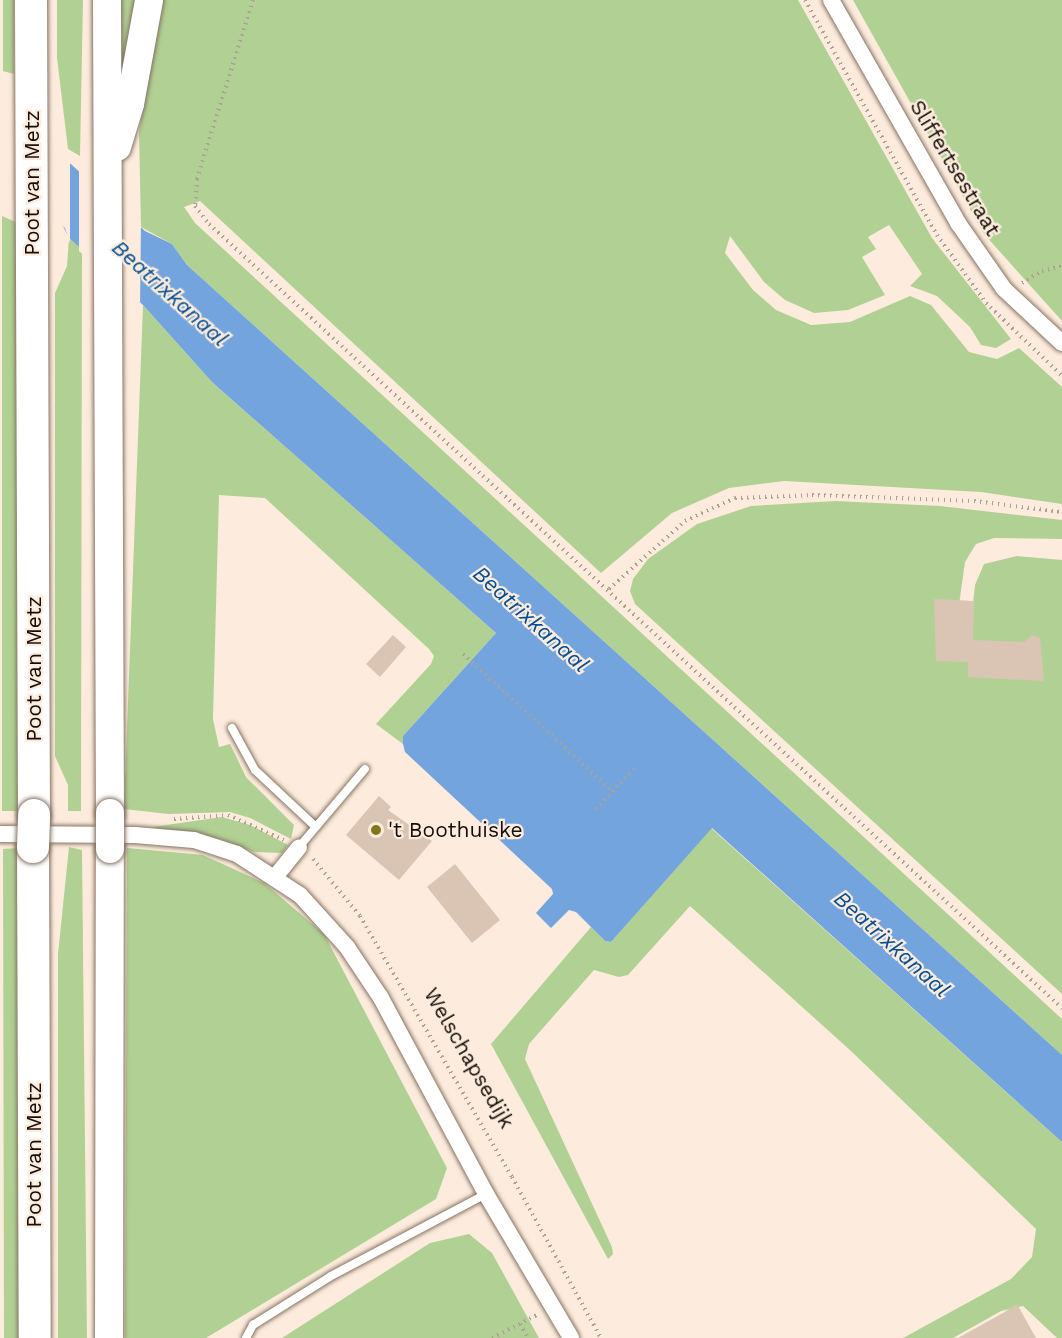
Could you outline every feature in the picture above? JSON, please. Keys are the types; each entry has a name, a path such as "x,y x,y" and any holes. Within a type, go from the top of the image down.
{"highway":[{"name":"Poot van Metz","path":"31,0 35,1338"},
{"path":"107,0 110,1338"},
{"path":"107,182 130,104 149,0"}],"street":[{"name":"Sliffertsestraat","path":"831,0 957,223 1004,289 1062,343"},
{"path":"0,834 135,835 194,840 237,854 300,895 326,921 381,998 486,1194 571,1338"},
{"path":"275,877 299,847"}],"lane":[{"path":"232,728 255,770 316,827"},
{"path":"299,847 365,769"},
{"path":"246,1338 253,1325 332,1276 486,1194"}],"path":[{"path":"253,0 201,158 195,206 209,224 609,589 1062,1008"},
{"path":"1004,289 1042,271 1062,266"},
{"path":"609,589 685,521 735,498 812,495 974,501 1062,512"},
{"path":"463,654 612,791"},
{"path":"596,809 636,766"},
{"name":"Welschapsedijk","path":"299,847 326,870 360,916 512,1177 601,1338"},
{"path":"492,1338 552,1306"},
{"path":"520,1324 528,1338"}],"green space":[{"path":"3,0 14,0 14,74 3,71"},
{"path":"57,0 83,0 80,156 68,149 57,58"},
{"path":"119,0 141,0 120,103"},
{"path":"162,0 798,0 932,238 1011,339 996,348 981,345 970,327 937,296 910,286 922,274 889,225 868,237 876,249 862,257 885,295 848,310 814,313 785,300 764,282 730,236 725,253 753,290 776,310 811,325 850,322 910,296 931,305 969,352 997,359 1019,348 1062,387 1062,504 981,492 784,481 729,488 672,513 601,573 200,201 184,207 195,223 1062,1019 1062,1055 187,265 172,244 141,227 139,132"},
{"path":"853,0 1062,0 1062,321 984,234"},
{"path":"2,216 18,223 18,811 2,811"},
{"path":"69,238 82,250 81,811 68,811 68,785 55,756 55,293 67,266"},
{"path":"143,305 212,382 496,633 403,736 403,744 376,724 431,664 434,656 429,649 265,498 219,495 213,719 219,747 230,744 246,777 294,825 291,839 250,818 230,812 168,814 124,809"},
{"path":"836,501 940,506 1062,520 1062,539 994,538 976,544 965,562 954,641 969,641 975,585 984,564 1017,556 1062,560 1062,994 635,604 630,591 633,579 648,559 697,524 751,506"},
{"path":"222,817 250,825 288,845 282,853 254,852 220,839 152,827"},
{"path":"711,828 1062,1142 1062,1338 1057,1338 1023,1306 1001,1311 953,1338 903,1338 1011,1279 1032,1257 1036,1229 851,1051 690,906 628,975 619,977 594,970 529,1044 525,1059 612,1247 613,1254 608,1259 491,1044 591,927 605,941 611,942"},
{"path":"69,847 82,850 87,1338 58,1338 58,954"},
{"path":"17,848 21,1338 4,1338 3,849"},
{"path":"127,848 203,855 264,883 324,934 447,1168 436,1199 206,1338 125,1338"},
{"path":"469,1234 492,1253 539,1338 282,1338 430,1243"}],"water":[{"name":"Beatrixkanaal","path":"0,101 13,119 21,119 145,231 172,244 187,265 1062,1055 1062,1142 712,828 611,942 605,941 576,912 569,910 551,928 536,913 553,894 552,889 405,752 403,744 403,736 496,633 212,382 143,305 69,238"}],"pier":[{"path":"0,98 15,111 15,118 24,118 70,159 70,243 65,228 53,218 42,218 10,187 9,179 0,179"},
{"path":"79,167 141,223 140,306 79,251"}],"building":[{"path":"934,599 974,601 973,640 1024,642 1032,635 1040,638 1044,681 968,677 968,662 936,661"},
{"path":"393,635 406,647 380,677 366,664"},
{"path":"379,796 391,807 388,810 432,841 399,880 346,835"},
{"path":"455,864 500,920 472,943 427,887"},
{"path":"1017,1304 1036,1338 958,1338 1003,1313"}],"place":[{"name":"'t Boothuiske","path":"376,830"}]}
